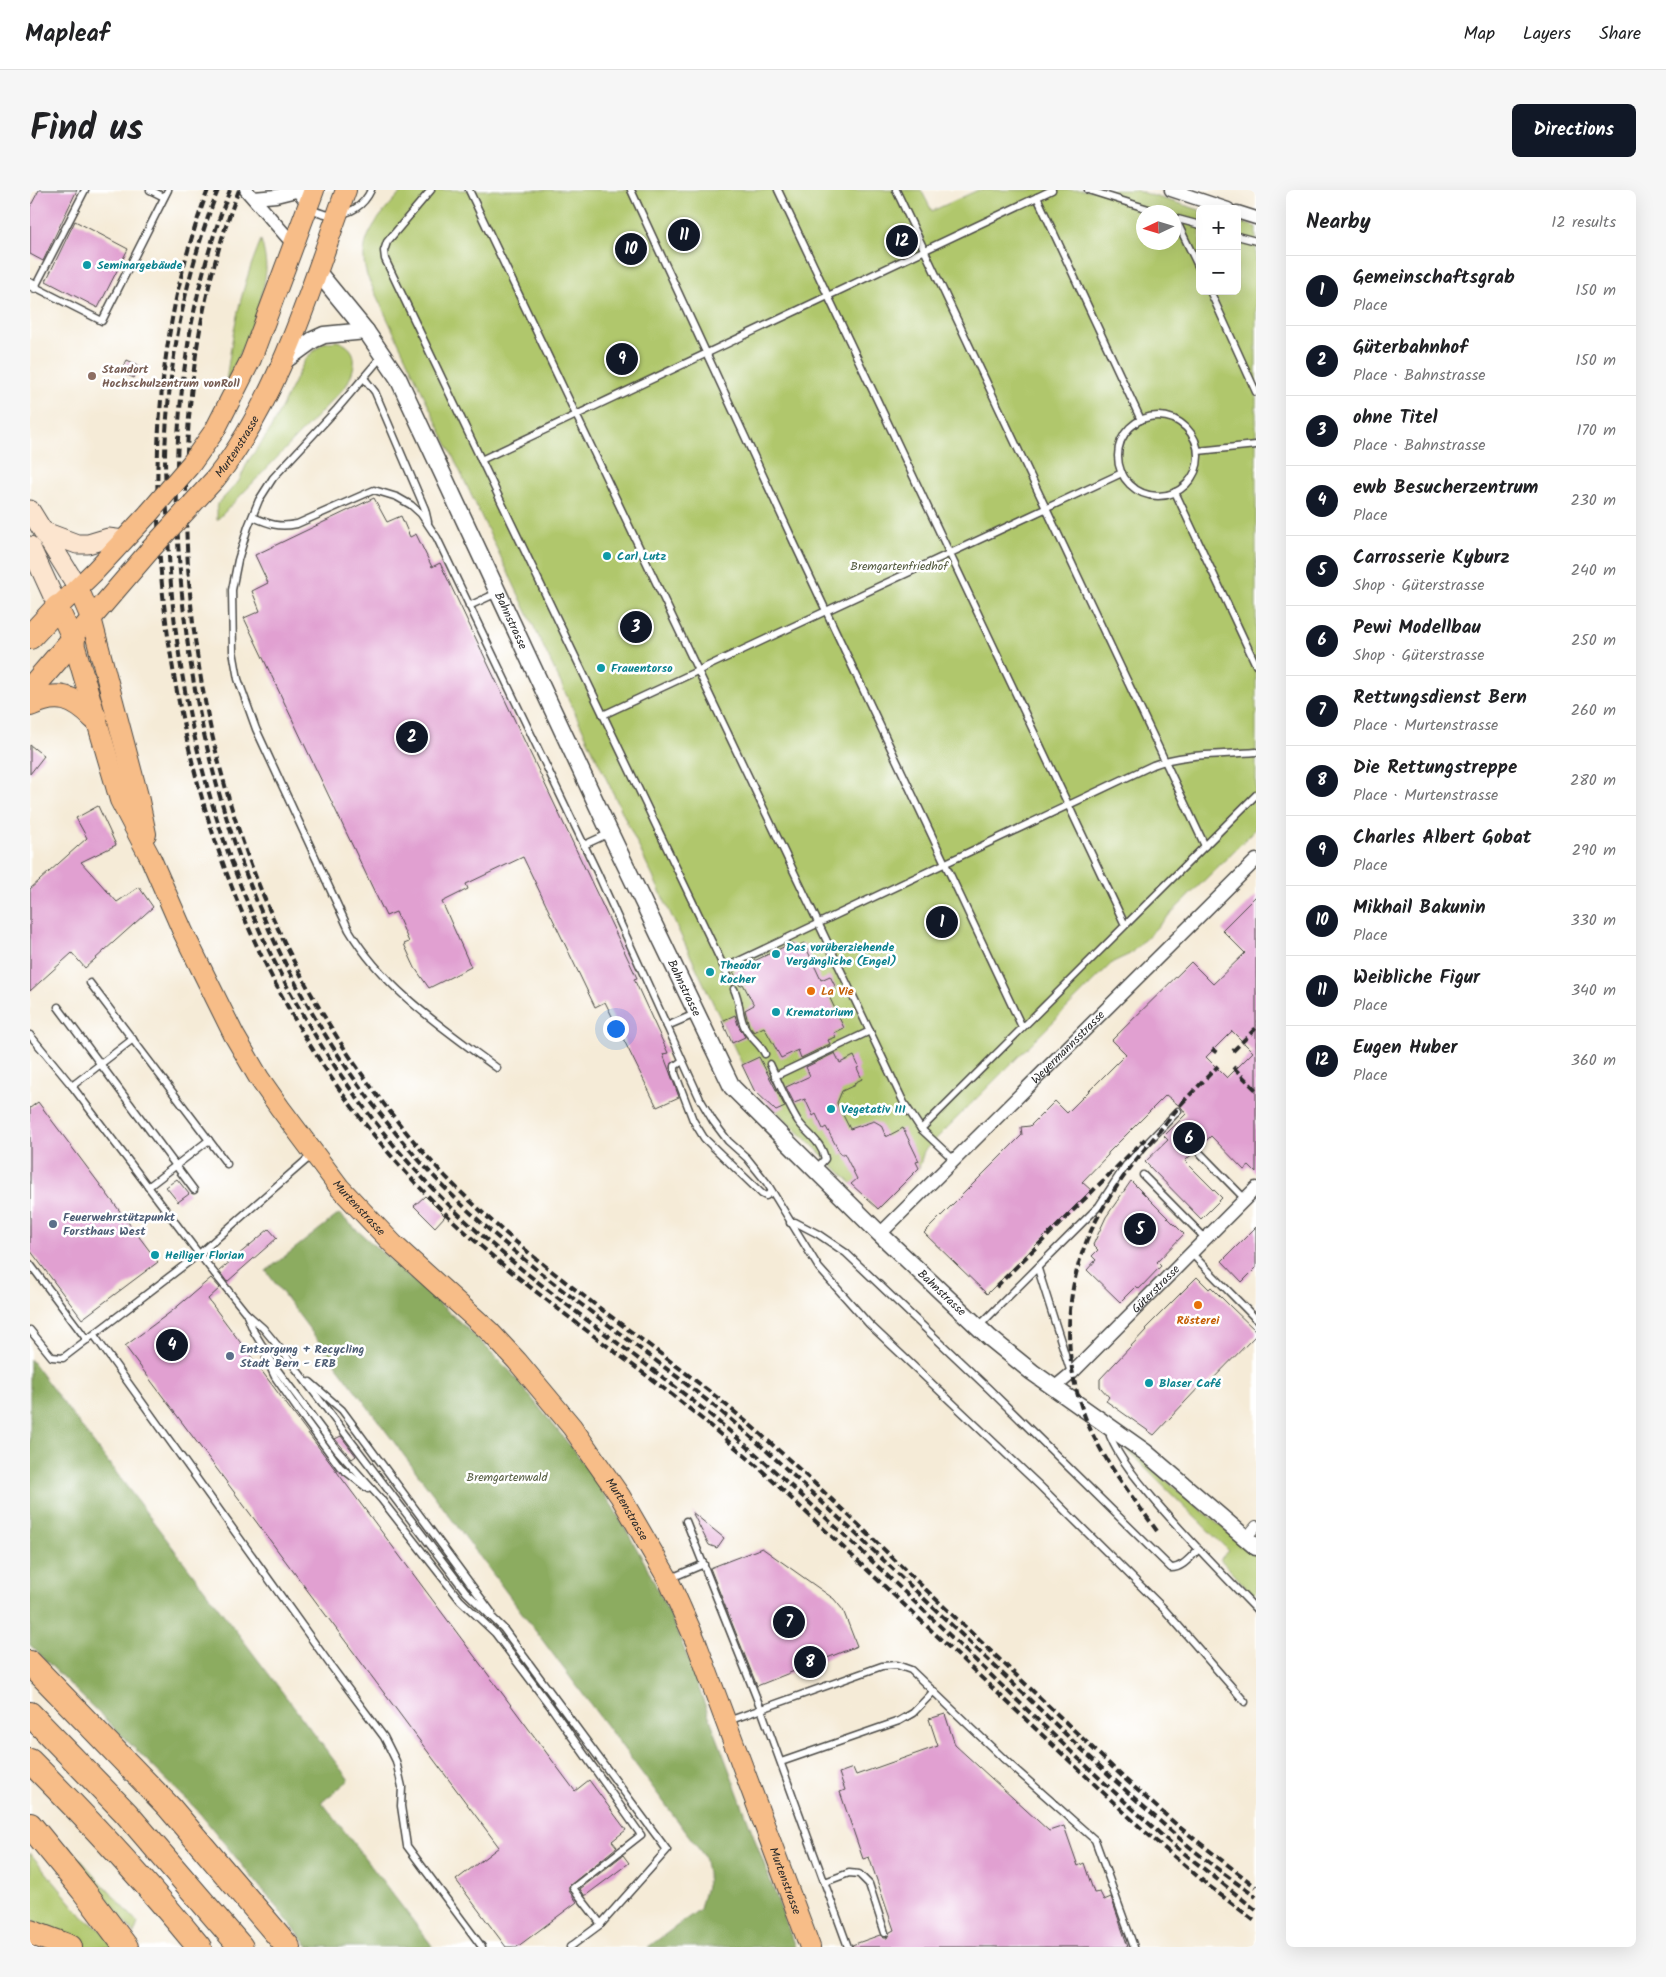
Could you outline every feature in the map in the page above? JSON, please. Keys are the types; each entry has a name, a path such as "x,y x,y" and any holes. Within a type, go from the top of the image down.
{"highway":[{"path":"30,638 58,607"},
{"path":"30,690 73,640"},
{"path":"30,704 51,697 62,697 80,704 95,718"},
{"path":"30,1663 169,1808 288,1947"},
{"path":"30,1714 126,1813 242,1947"},
{"path":"30,1761 112,1847 199,1947"},
{"path":"30,1825 123,1943"},
{"path":"31,1931 70,1947"}],"main road":[{"name":"Murtenstrasse","path":"73,640 150,550 216,478 245,438 280,364 346,190"},
{"path":"30,546 58,607 124,540 191,464 215,430 251,359 294,245 302,194"},
{"path":"294,245 317,270"},
{"path":"30,510 78,588"},
{"path":"45,532 77,544 88,544 108,538 124,540"},
{"name":"Murtenstrasse","path":"78,588 91,618 138,796 151,859"},
{"name":"Murtenstrasse","path":"58,607 73,640 120,800 151,859 182,932 234,1035 259,1078 313,1154 365,1217 490,1332 545,1394 609,1479 668,1579 696,1642 810,1947"}],"street":[{"path":"1171,190 1216,205"},
{"path":"250,194 276,196 302,194"},
{"path":"250,194 294,245"},
{"path":"1241,213 1256,218"},
{"name":"Bahnstrasse","path":"317,270 366,331 402,386 610,833 732,1087 880,1234 978,1327 1018,1362 1145,1452 1253,1537"},
{"path":"280,364 313,340 324,336 366,331"},
{"name":"Weyermannsstrasse","path":"880,1234 1256,860"},
{"name":"Güterstrasse","path":"1054,1388 1256,1188"}],"lane":[{"path":"85,190 33,286 102,321 168,190"},
{"path":"150,190 164,198"},
{"path":"302,194 321,214 337,214 359,207 368,197 371,190"},
{"path":"431,190 388,242 384,256 729,978"},
{"path":"469,190 904,1103 921,1128 954,1160"},
{"path":"631,190 1022,1027"},
{"path":"778,190 1125,925"},
{"path":"896,190 1205,846"},
{"path":"480,460 1052,190"},
{"path":"1088,190 1136,205"},
{"path":"1037,196 1140,420"},
{"path":"1181,220 1196,224"},
{"path":"1181,232 1196,262"},
{"path":"1241,237 1256,241"},
{"path":"1212,295 1256,392"},
{"path":"383,355 273,478 259,500 238,560 232,590 233,651 238,679 256,729 345,921 359,947 404,995 441,1026 497,1068"},
{"path":"364,378 375,392 425,509 429,525 584,845 682,1061 712,1121 728,1141 747,1158 772,1192 819,1268 869,1324 1040,1486 1163,1608 1245,1702"},
{"path":"1154,416 1174,420 1190,432 1198,451 1196,467 1191,477 1185,485 1175,492 1167,494 1148,494 1136,489 1122,472 1118,459 1120,444 1128,429 1140,420 1154,416"},
{"path":"1198,451 1256,445"},
{"path":"603,715 1122,472"},
{"path":"252,517 274,526 284,527 297,524 374,490 397,497 411,504 429,525"},
{"path":"1175,492 1256,665"},
{"path":"469,606 498,592"},
{"path":"724,968 1164,761 1256,752"},
{"path":"921,1128 1256,795"},
{"path":"584,845 610,833"},
{"path":"90,983 227,1164"},
{"path":"734,989 739,1000 740,1019 746,1030 759,1043 765,1054"},
{"path":"58,1007 194,1190"},
{"path":"667,1026 696,1014"},
{"path":"776,1076 870,1031"},
{"path":"30,1035 72,1086 199,1254 246,1313 263,1328 299,1373 466,1592 503,1628"},
{"path":"72,1086 132,1039"},
{"path":"682,1061 675,1066 675,1072 693,1120 704,1138 762,1194 766,1196 772,1192"},
{"path":"770,1064 800,1123 818,1142 824,1154 826,1159 815,1170"},
{"path":"978,1327 1099,1206 1126,1165 1178,1111"},
{"path":"148,1186 209,1140"},
{"path":"30,1330 48,1354 54,1359 63,1358 199,1254 313,1154"},
{"path":"1201,1154 1246,1199"},
{"path":"1143,1175 1205,1238"},
{"path":"790,1223 795,1222 818,1234 846,1253 989,1389 1171,1568 1181,1566 1199,1548"},
{"path":"1191,1253 1256,1317"},
{"path":"30,1264 87,1340"},
{"path":"1038,1269 1071,1373"},
{"path":"246,1313 254,1332 276,1368 337,1450 381,1499 460,1600 495,1633 553,1710 641,1835 573,1888 601,1924"},
{"path":"94,1335 330,1666 384,1737 396,1761 402,1787 401,1806 407,1846 482,1947"},
{"path":"299,1373 342,1410 667,1850 601,1924 570,1947"},
{"path":"1114,1430 1110,1436 1114,1446 1141,1485 1256,1609"},
{"path":"686,1521 761,1709 848,1947"},
{"path":"668,1579 704,1564"},
{"path":"726,1721 886,1666 897,1665 911,1670 1005,1760 1095,1840 1134,1947"},
{"path":"781,1762 899,1721 913,1713 934,1691"},
{"path":"824,1882 850,1873 859,1874 868,1884 885,1933"}],"green space":[{"name":"Bremgartenfriedhof","path":"403,190 921,190 932,211 978,190 1134,190 1196,209 1196,295 1241,295 1241,222 1256,227 1256,829 1130,954 1113,962 924,1151 919,1168 878,1209 754,1089 367,276 364,250 367,239 378,219"},
{"path":"261,240 266,270 261,297 238,358 226,383 238,310"},
{"path":"337,341 350,349 353,354 354,366 346,386 217,520 217,505 239,481 248,461 269,432 306,358 323,343"},
{"name":"Bremgartenwald","path":"339,1214 471,1332 509,1370 576,1453 613,1507 646,1565 679,1635 795,1947 648,1947 700,1909 708,1878 704,1856 266,1271"},
{"path":"30,1359 349,1780 322,1802 433,1947 309,1947 197,1810 30,1645"},
{"path":"1123,1444 1256,1556 1256,1592 1253,1595 1220,1559 1229,1551"},
{"path":"67,1845 138,1923 134,1934"},
{"path":"30,1853 83,1917 103,1932 114,1947 87,1947 37,1925 30,1915"}],"building":[{"path":"39,190 77,190 43,261 30,254 30,207"},
{"name":"Seminargebäude","path":"75,221 128,249 98,308 46,281"},
{"path":"127,360 140,366 134,378 121,372"},
{"path":"374,498 387,522 401,516 410,537 416,534 432,567 440,563 637,978 634,979 668,1053 663,1054 679,1097 657,1107 605,1002 595,1007 523,857 466,884 468,889 442,902 471,967 429,988 415,968 404,944 409,942 396,912 386,916 244,618 260,611 252,591 268,583 255,555"},
{"path":"30,745 44,756 30,774"},
{"path":"98,806 116,845 81,862 117,902 139,887 153,907 85,968 72,953 30,991 30,889 87,838 76,818"},
{"path":"1256,896 1256,1173 1249,1166 1244,1170 1211,1136 1185,1161 1222,1198 1201,1219 1145,1162 1168,1140 1164,1136 1186,1114 1182,1108 1166,1095 1082,1182 1091,1190 987,1294 924,1233 1022,1135 1021,1127 1030,1126 1055,1101 1067,1113 1126,1054 1112,1040 1191,962 1213,984 1245,953 1222,930","holes":["1232,1031 1253,1052 1227,1078 1206,1057"]},
{"name":"Krematorium","path":"792,943 794,948 804,943 821,980 830,976 836,988 827,992 844,1028 834,1033 836,1037 828,1040 830,1044 801,1058 798,1050 781,1058 764,1027 754,1032 749,1026 745,1010 754,1005 743,984 740,986 733,971"},
{"path":"735,1015 745,1037 732,1043 722,1021"},
{"path":"835,1053 840,1063 854,1056 862,1079 854,1083 855,1085 842,1091 837,1103 850,1129 874,1121 881,1125 886,1137 903,1128 919,1161 916,1162 919,1168 878,1209 851,1184 857,1179 844,1153 841,1155 826,1127 823,1129 816,1114 813,1116 805,1099 794,1103 786,1087 810,1076 806,1067"},
{"path":"759,1057 785,1107 776,1111 754,1090 742,1065"},
{"path":"38,1102 158,1262 82,1319 30,1250 30,1108"},
{"path":"177,1179 189,1194 178,1202 166,1187"},
{"path":"1131,1181 1184,1234 1157,1262 1161,1266 1139,1289 1136,1286 1120,1302 1087,1270 1096,1260 1092,1256 1098,1250 1093,1245 1106,1217"},
{"path":"425,1196 445,1216 435,1227 414,1206"},
{"path":"1256,1227 1256,1268 1242,1282 1222,1261"},
{"path":"269,1229 277,1238 227,1282 219,1271"},
{"path":"1197,1277 1209,1289 1211,1287 1256,1331 1256,1335 1204,1388 1201,1385 1154,1435 1106,1401 1109,1397 1100,1387 1100,1379 1145,1329"},
{"path":"211,1278 220,1288 208,1299 575,1791 589,1780 626,1830 612,1841 617,1847 569,1886 569,1891 577,1902 517,1947 506,1947 456,1880 499,1847 125,1346 172,1311"},
{"path":"341,1436 356,1456 352,1459 335,1439"},
{"path":"692,1512 724,1538 717,1548 709,1545"},
{"path":"762,1548 834,1599 843,1610 857,1646 757,1686 710,1568"},
{"path":"945,1714 955,1745 1049,1831 1064,1826 1078,1866 1084,1863 1094,1893 1100,1892 1104,1900 1111,1897 1128,1947 853,1947 852,1945 880,1935 887,1938 890,1932 894,1930 869,1857 863,1859 840,1792 845,1790 839,1773 853,1768 856,1775 938,1746 929,1719"},
{"path":"623,1855 629,1863 585,1896 580,1889"}],"railway":[{"path":"208,190 179,286 169,335 162,385 157,484 162,585 173,670 190,754 213,835 243,915 279,991 322,1064 372,1133 429,1197 457,1225 518,1277 676,1398 757,1466 1143,1830 1209,1886 1256,1922"},
{"path":"218,190 196,254 180,320 170,387 165,464 175,625 190,714 212,801 241,886 278,968 322,1046 374,1120 433,1189 470,1225 549,1291 712,1416 846,1536 1123,1800 1166,1839 1256,1910"},
{"path":"230,190 213,237 200,285 190,334 183,384 178,433 177,483 181,583 191,667 208,750 230,830 259,908 295,983 338,1054 387,1122 443,1186 481,1223 562,1290 729,1418 867,1544 1081,1749 1171,1831 1256,1897"},
{"path":"239,190 215,263 206,300 193,375 189,413 186,490 189,585 201,678 221,770 249,859 285,944 330,1026 383,1103 445,1176 482,1212 562,1279 727,1405 766,1439 1125,1779 1178,1826 1256,1887"},
{"path":"1233,1051 1256,1028"},
{"path":"1212,1049 1217,1053"},
{"path":"1181,1104 1218,1066"},
{"path":"1233,1067 1256,1090"},
{"path":"1157,1531 1114,1471 1092,1433 1081,1406 1074,1378 1069,1320 1079,1262 1089,1235 1103,1208 1132,1166 1185,1099"},
{"path":"996,1287 1145,1139"}],"place":[{"name":"Weibliche Figur","path":"684,235"},
{"name":"Eugen Huber","path":"902,241"},
{"name":"Mikhail Bakunin","path":"631,249"},
{"name":"Seminargebäude","path":"87,265"},
{"name":"Charles Albert Gobat","path":"622,359"},
{"name":"Standort Hochschulzentrum vonRoll","path":"92,376"},
{"name":"Carl Lutz","path":"607,556"},
{"name":"ohne Titel","path":"636,627"},
{"name":"Frauentorso","path":"601,668"},
{"name":"Güterbahnhof","path":"412,737"},
{"name":"Gemeinschaftsgrab","path":"942,922"},
{"name":"Das vorüberziehende Vergängliche (Engel)","path":"776,954"},
{"name":"Theodor Kocher","path":"710,972"},
{"name":"La Vie","path":"811,991"},
{"name":"Krematorium","path":"776,1012"},
{"name":"Vegetativ III","path":"831,1109"},
{"name":"Pewi Modellbau","path":"1189,1138"},
{"name":"Feuerwehrstützpunkt Forsthaus West","path":"53,1224"},
{"name":"Carrosserie Kyburz","path":"1140,1229"},
{"name":"Heiliger Florian","path":"155,1255"},
{"name":"Rösterei","path":"1198,1305"},
{"name":"ewb Besucherzentrum","path":"172,1345"},
{"name":"Entsorgung + Recycling Stadt Bern - ERB","path":"230,1356"},
{"name":"Blaser Café","path":"1149,1383"},
{"name":"Rettungsdienst Bern","path":"789,1622"},
{"name":"Die Rettungstreppe","path":"810,1662"}]}
